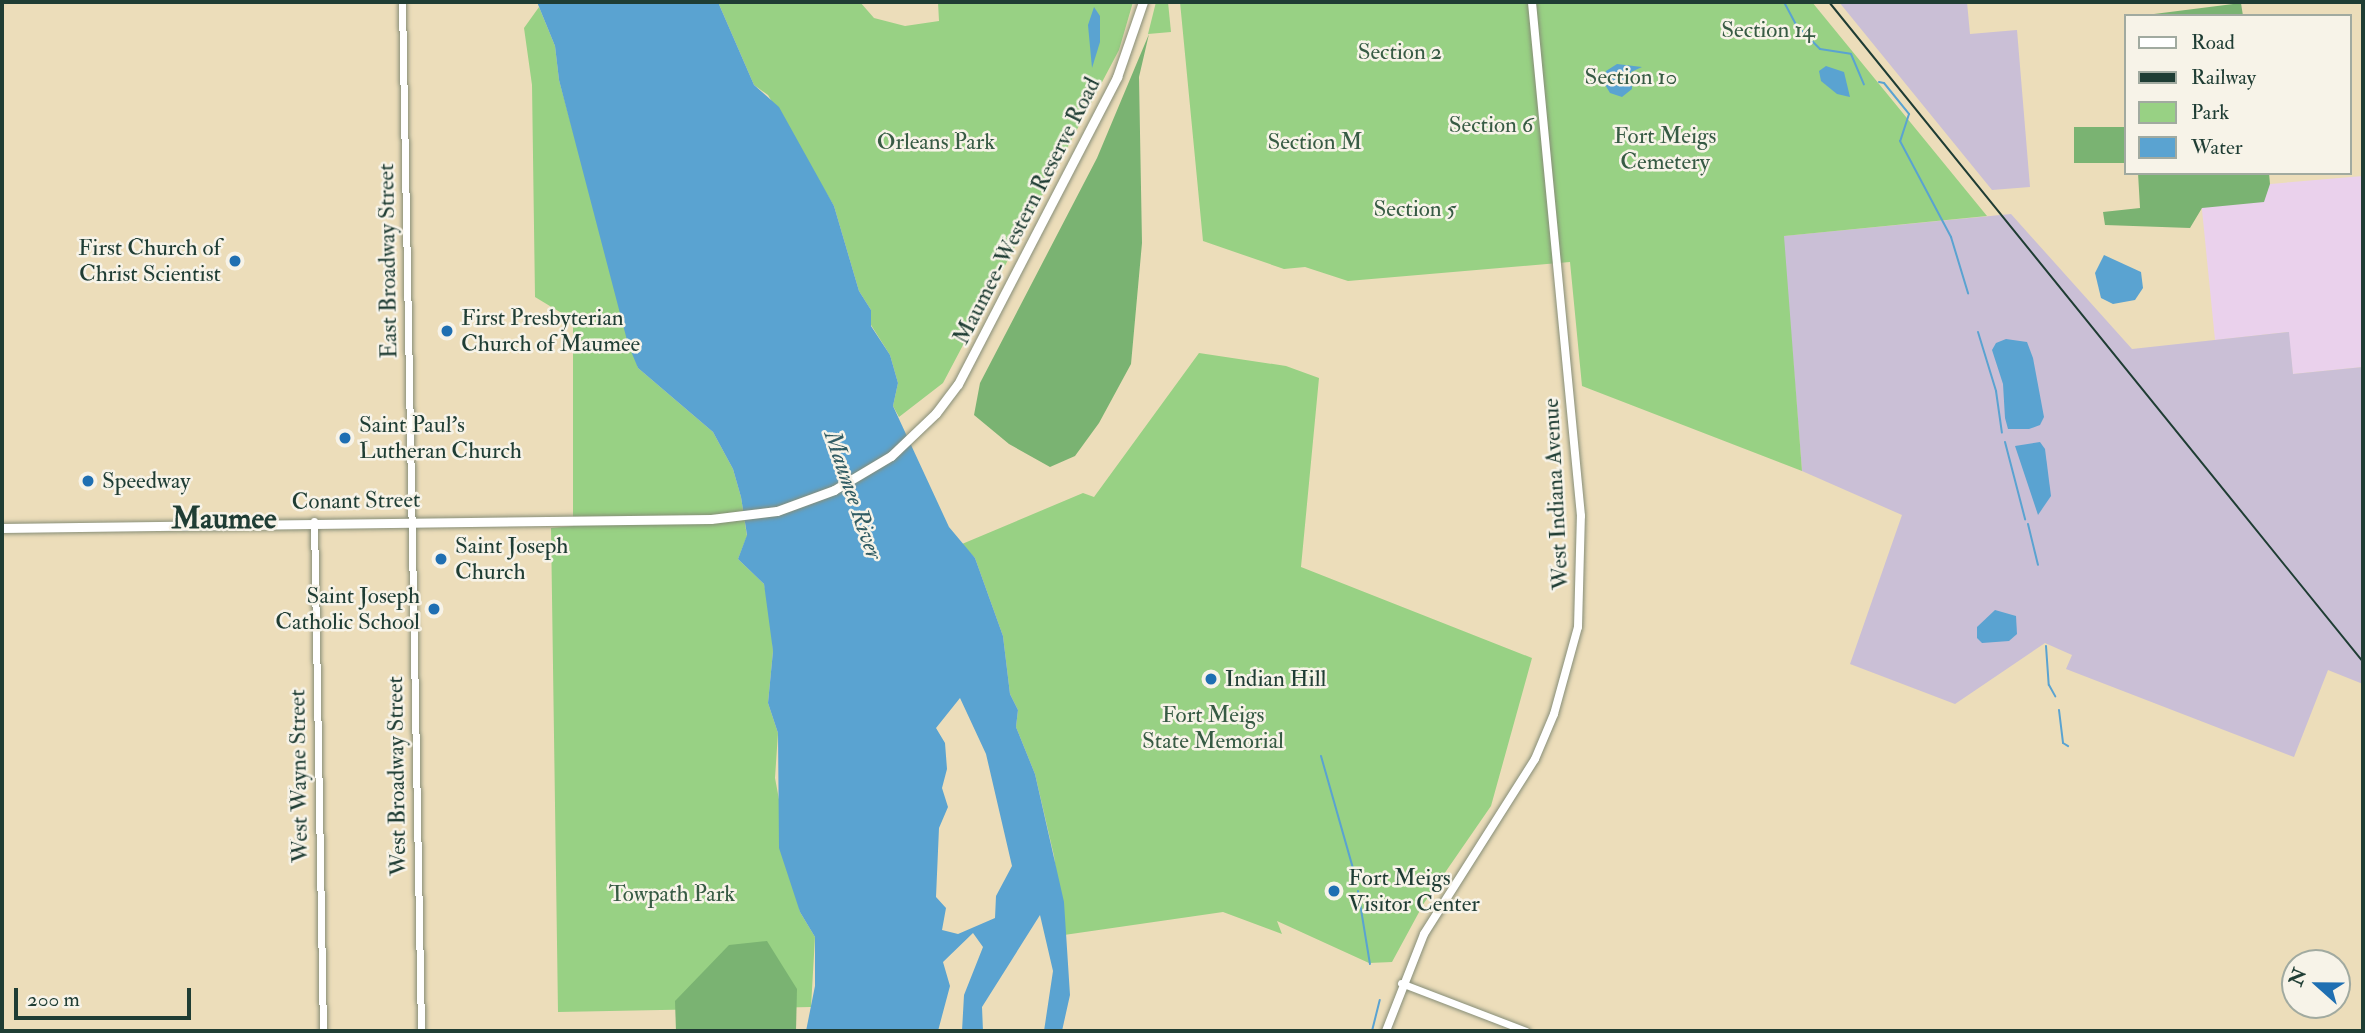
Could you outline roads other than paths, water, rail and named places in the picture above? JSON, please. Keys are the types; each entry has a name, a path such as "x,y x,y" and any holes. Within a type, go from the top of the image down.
{"main road":[{"name":"Maumee-Western Reserve Road","path":"711,519 777,511 822,495 873,469 924,426 947,401 999,309 1117,77 1143,2"},
{"name":"West Indiana Avenue","path":"1386,1031 1401,983 1435,916 1535,759 1567,673 1581,603 1581,516 1532,2"},
{"name":"Conant Street","path":"2,527 314,521 711,519"}],"street":[{"name":"East Broadway Street","path":"402,2 412,520"},
{"name":"West Broadway Street","path":"412,520 421,1031"},
{"name":"West Wayne Street","path":"314,521 323,1031"},
{"path":"1401,983 1527,1031"}],"water":[{"name":"Maumee River","path":"537,2 718,2 754,85 779,107 834,206 859,291 871,310 871,326 890,355 898,383 893,406 949,527 975,558 1003,636 1010,694 1018,710 1016,727 1035,774 1064,902 1070,995 1062,1031 1044,1031 1053,971 1040,915 982,1007 983,1031 962,1031 964,995 983,947 973,933 943,962 950,986 938,1031 806,1031 815,986 815,937 800,912 779,848 778,733 768,703 773,651 764,584 738,559 747,535 741,497 733,469 713,432 638,368 628,344 559,80 555,46","holes":["960,698 986,754 1012,866 996,896 995,918 958,934 942,930 946,908 936,897 939,828 948,807 942,788 947,769 945,743 936,728"]},
{"path":"1094,7 1100,16 1100,42 1092,68 1088,25"},
{"path":"1617,64 1642,67 1631,72 1632,89 1622,97 1610,93 1604,83 1606,71"},
{"path":"1826,66 1844,72 1850,97 1837,94 1821,81 1819,71"},
{"path":"2104,255 2141,272 2143,288 2135,300 2113,304 2101,298 2095,273"},
{"path":"2006,339 2027,342 2033,358 2044,417 2040,425 2029,429 2008,429 2005,418 2003,384 1992,350 1996,343"},
{"path":"2040,442 2045,449 2051,496 2038,515 2015,446"},
{"path":"1995,610 2016,616 2017,634 2009,641 1982,643 1977,638 1977,627"}],"waterway":[{"path":"1784,2 1796,25 1820,49 1851,54 1864,84"},
{"path":"1879,82 1884,83 1909,114 1900,141 1951,237 1968,293"},
{"path":"1978,332 1996,391 2002,433"},
{"path":"2005,442 2025,519"},
{"path":"2028,524 2038,565"},
{"path":"2046,646 2049,685 2055,696"},
{"path":"2059,710 2063,743 2068,746"},
{"path":"1321,756 1356,879"},
{"path":"1358,891 1370,964"},
{"path":"1372,1031 1380,1000"}],"railway":[{"path":"1829,2 2363,662"}],"place":[{"name":"First Church of Christ Scientist","path":"235,261"},
{"name":"First Presbyterian Church of Maumee","path":"447,331"},
{"name":"Saint Paul's Lutheran Church","path":"345,438"},
{"name":"Speedway","path":"88,481"},
{"name":"Saint Joseph Church","path":"441,559"},
{"name":"Saint Joseph Catholic School","path":"434,609"},
{"name":"Indian Hill","path":"1211,679"},
{"name":"Fort Meigs Visitor Center","path":"1334,891"}],"district":[{"name":"Maumee","path":"224,519"}],"park label":[{"name":"Section 14","path":"1768,30"},
{"name":"Section 2","path":"1400,52"},
{"name":"Section 10","path":"1631,77"},
{"name":"Section 6","path":"1491,125"},
{"name":"Orleans Park","path":"936,142"},
{"name":"Section M","path":"1315,142"},
{"name":"Fort Meigs Cemetery","path":"1665,149"},
{"name":"Section 5","path":"1415,209"},
{"name":"Fort Meigs State Memorial","path":"1213,728"},
{"name":"Towpath Park","path":"672,894"}]}
